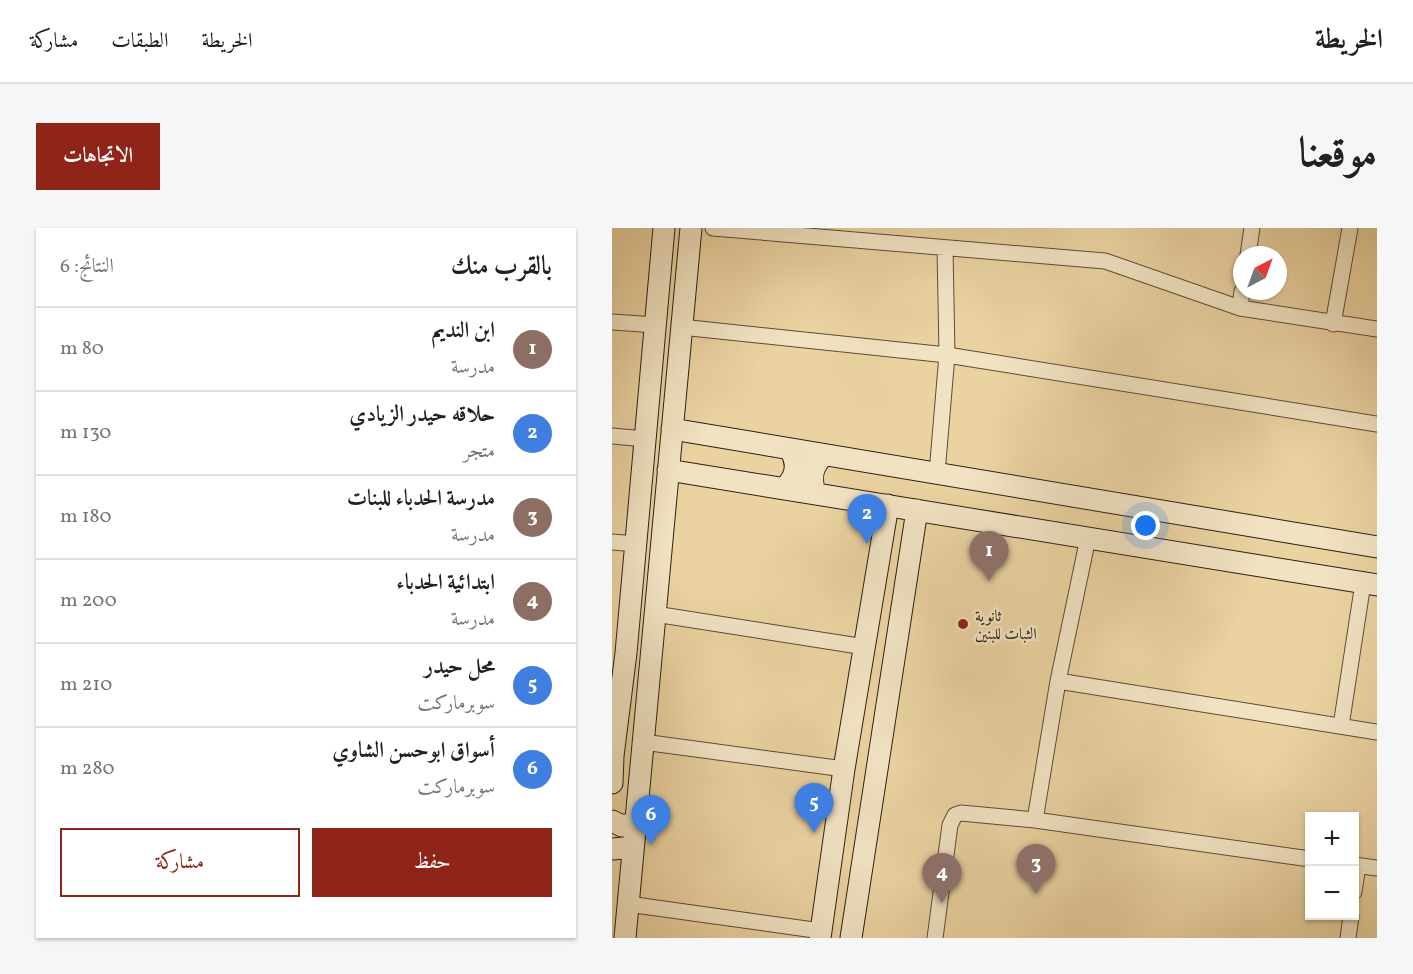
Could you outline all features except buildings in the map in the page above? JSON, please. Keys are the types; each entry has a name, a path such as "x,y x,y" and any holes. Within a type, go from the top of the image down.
{"main road":[{"path":"612,783 619,653 636,544 656,325 661,228"},
{"path":"625,938 628,904 622,851 634,823 643,742 691,228"},
{"path":"672,429 1377,547"},
{"path":"784,488 792,479 796,467 790,450"},
{"path":"816,494 812,473 824,455"},
{"path":"668,470 1370,584"},
{"path":"820,934 844,769 888,505"},
{"path":"851,938 917,510"},
{"path":"884,530 896,527 913,533"},
{"path":"612,821 622,826 634,823"}],"street":[{"path":"713,228 1105,261 1240,308 1377,329"},
{"path":"1249,246 1252,228"},
{"path":"1333,324 1350,228"},
{"path":"937,473 947,355 945,248"},
{"path":"1240,308 1241,300"},
{"path":"612,322 656,325"},
{"path":"681,327 947,355 1377,424"},
{"path":"612,436 645,439"},
{"path":"1035,820 1058,681 1088,538"},
{"path":"612,542 636,544"},
{"path":"1341,726 1370,584"},
{"path":"655,614 865,647"},
{"path":"1058,681 1377,732"},
{"path":"643,742 844,769"},
{"path":"935,938 950,825 955,815 966,813 1035,820 1305,858"},
{"path":"1359,865 1377,868"},
{"path":"628,904 820,934"},
{"path":"1348,938 1350,920"}],"place":[{"name":"حلاقه حيدر الزيادي","path":"867,544"},
{"name":"ابن النديم","path":"989,581"},
{"name":"ثانوية الثبات للبنين","path":"963,624"},
{"name":"محل حيدر","path":"814,833"},
{"name":"أسواق ابوحسن الشاوي","path":"651,845"},
{"name":"مدرسة الحدباء للبنات","path":"1036,894"},
{"name":"ابتدائية الحدباء","path":"942,903"}]}
